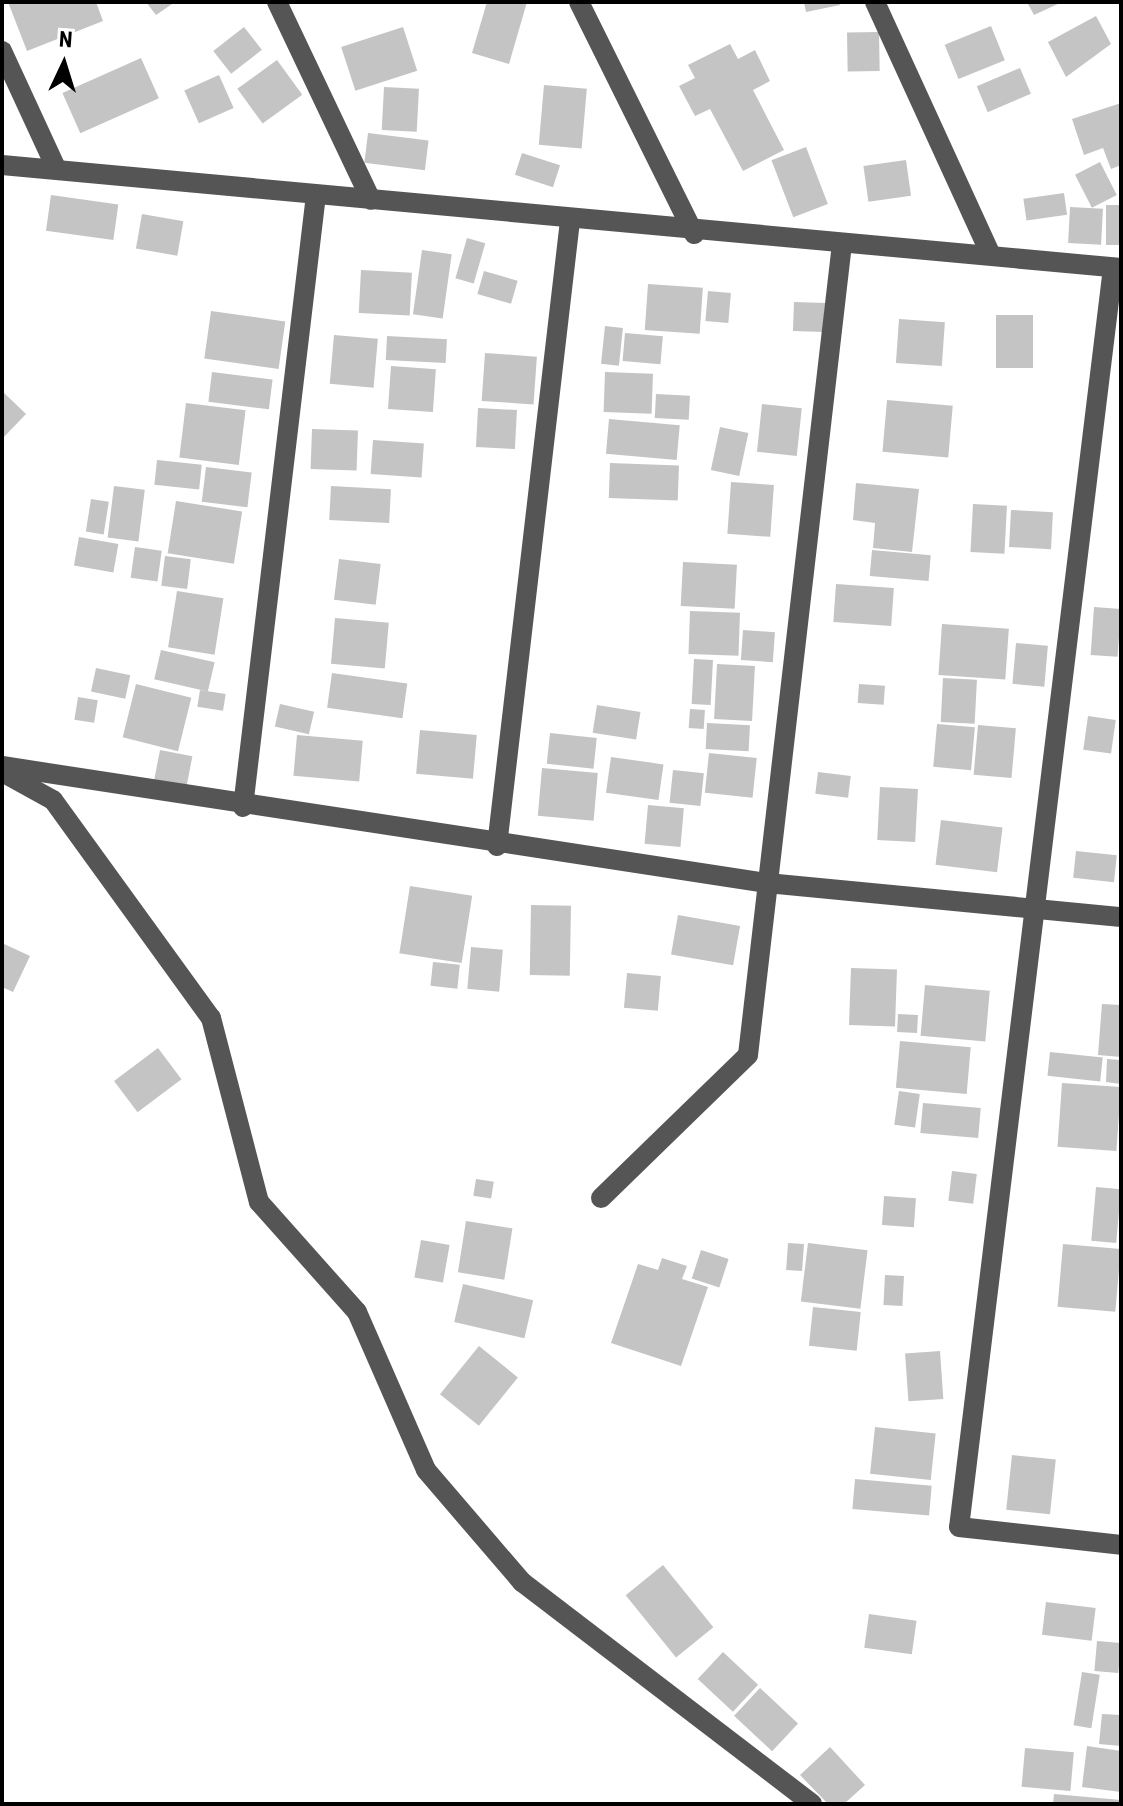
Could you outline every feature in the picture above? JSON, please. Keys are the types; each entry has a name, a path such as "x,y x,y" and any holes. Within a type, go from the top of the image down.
{"street":[{"path":"277,2 371,200"},
{"path":"579,2 694,234"},
{"path":"875,2 991,255"},
{"path":"2,51 56,168"},
{"path":"2,165 694,234 991,255 1117,268 1034,910 959,1527 1121,1545"},
{"path":"243,807 316,195"},
{"path":"497,846 570,221"},
{"path":"601,1198 748,1055 842,244"},
{"path":"2,769 497,846 767,883 1121,917"},
{"path":"2,769 53,800 211,1018 259,1202 357,1312 426,1470 522,1582 812,1804"}],"building":[{"path":"8,2 96,2 103,21 27,51"},
{"path":"146,2 175,2 156,15"},
{"path":"487,2 527,2 509,64 472,53"},
{"path":"804,2 839,2 840,5 806,12"},
{"path":"1027,2 1062,2 1034,15"},
{"path":"1096,16 1111,44 1066,77 1048,42"},
{"path":"991,26 1005,60 959,79 945,45"},
{"path":"244,27 262,50 231,74 213,51"},
{"path":"403,27 417,71 355,91 341,47"},
{"path":"879,32 880,71 848,72 847,33"},
{"path":"730,44 738,59 755,50 770,81 753,90 784,150 743,171 710,109 695,116 679,86 695,78 688,65"},
{"path":"141,58 159,98 80,133 62,93"},
{"path":"277,60 302,95 263,124 237,89"},
{"path":"1020,68 1031,94 988,112 977,86"},
{"path":"219,75 234,108 199,123 184,90"},
{"path":"544,85 587,89 582,149 539,145"},
{"path":"384,87 419,89 417,132 382,130"},
{"path":"1121,103 1121,165 1111,169 1103,148 1084,155 1072,119"},
{"path":"368,133 429,140 425,170 364,163"},
{"path":"806,147 828,204 793,217 771,160"},
{"path":"522,153 560,165 553,187 515,175"},
{"path":"906,160 911,196 868,202 863,166"},
{"path":"1100,162 1117,195 1092,208 1075,175"},
{"path":"1064,193 1067,215 1026,220 1023,199"},
{"path":"51,195 118,204 113,240 46,231"},
{"path":"1106,205 1121,205 1121,245 1106,245"},
{"path":"1070,207 1103,209 1101,245 1068,243"},
{"path":"142,214 183,221 177,256 136,248"},
{"path":"467,238 485,243 474,284 455,278"},
{"path":"422,250 452,254 443,319 413,314"},
{"path":"361,270 412,273 410,316 359,313"},
{"path":"484,271 518,281 511,304 477,294"},
{"path":"648,284 703,288 700,334 645,330"},
{"path":"708,291 731,293 728,323 705,321"},
{"path":"794,302 825,303 824,332 793,331"},
{"path":"211,311 285,321 279,369 204,359"},
{"path":"996,315 1033,315 1033,368 996,368"},
{"path":"899,319 945,322 942,366 896,363"},
{"path":"605,326 623,328 619,366 601,364"},
{"path":"625,333 663,336 660,364 623,361"},
{"path":"334,335 378,339 374,388 330,384"},
{"path":"387,336 447,339 446,363 386,360"},
{"path":"485,353 537,357 534,405 482,401"},
{"path":"391,366 436,369 433,412 388,409"},
{"path":"212,372 273,379 269,409 208,402"},
{"path":"605,372 653,374 652,414 604,412"},
{"path":"2,391 26,414 2,439"},
{"path":"656,394 690,396 689,420 655,418"},
{"path":"887,400 953,406 948,458 882,452"},
{"path":"186,403 246,410 239,465 179,458"},
{"path":"762,404 802,408 797,456 757,452"},
{"path":"478,408 517,410 515,449 476,447"},
{"path":"609,419 680,425 677,460 606,454"},
{"path":"720,427 748,433 739,476 711,470"},
{"path":"312,429 358,431 357,471 311,469"},
{"path":"373,440 424,444 422,477 371,474"},
{"path":"157,460 202,465 199,490 154,485"},
{"path":"610,463 679,465 678,500 609,498"},
{"path":"206,467 252,473 247,507 202,502"},
{"path":"731,482 774,485 770,537 727,534"},
{"path":"856,483 919,489 912,552 873,548 875,523 853,520"},
{"path":"114,486 145,490 138,541 108,538"},
{"path":"331,486 391,489 389,523 329,520"},
{"path":"91,499 109,502 104,534 86,532"},
{"path":"176,501 242,511 234,564 168,553"},
{"path":"973,504 1007,506 1004,554 970,552"},
{"path":"1011,510 1053,512 1051,549 1009,547"},
{"path":"79,537 118,544 113,573 74,566"},
{"path":"135,547 162,551 157,581 131,578"},
{"path":"872,550 931,555 929,581 870,576"},
{"path":"165,556 191,559 187,589 161,586"},
{"path":"339,559 381,564 376,605 334,600"},
{"path":"683,562 737,565 735,609 681,606"},
{"path":"836,584 894,588 891,626 833,622"},
{"path":"177,591 223,598 215,655 168,647"},
{"path":"1094,607 1121,609 1118,657 1091,655"},
{"path":"690,611 740,613 738,656 688,654"},
{"path":"335,618 389,623 385,669 331,664"},
{"path":"942,624 1009,629 1005,680 938,675"},
{"path":"743,630 775,632 773,662 741,660"},
{"path":"1016,643 1048,646 1044,687 1012,684"},
{"path":"161,650 215,662 208,692 154,679"},
{"path":"694,659 713,660 711,705 692,704"},
{"path":"717,664 755,666 752,721 714,719"},
{"path":"96,668 130,675 125,699 91,691"},
{"path":"332,673 407,684 402,718 327,708"},
{"path":"943,678 977,680 975,724 941,722"},
{"path":"136,684 191,698 178,751 123,737"},
{"path":"859,684 885,686 884,705 858,703"},
{"path":"200,690 226,694 223,711 197,707"},
{"path":"78,697 98,700 94,723 74,720"},
{"path":"280,704 314,712 309,734 275,726"},
{"path":"597,705 640,712 636,740 593,733"},
{"path":"690,709 705,710 704,729 689,728"},
{"path":"1088,716 1116,720 1111,754 1083,750"},
{"path":"707,723 750,725 749,751 706,749"},
{"path":"937,724 975,727 971,770 933,767"},
{"path":"978,725 1016,728 1011,778 974,775"},
{"path":"420,730 477,735 473,779 416,774"},
{"path":"550,733 597,738 594,769 547,764"},
{"path":"297,735 363,741 359,782 293,776"},
{"path":"160,750 192,756 187,786 154,779"},
{"path":"709,753 757,758 753,798 705,793"},
{"path":"611,757 663,764 658,800 606,793"},
{"path":"542,768 598,773 594,821 538,816"},
{"path":"673,770 704,773 700,806 670,803"},
{"path":"818,772 851,776 848,798 815,794"},
{"path":"880,787 918,789 915,842 877,840"},
{"path":"648,805 684,808 680,847 645,844"},
{"path":"941,820 1003,828 997,872 936,865"},
{"path":"1076,851 1117,855 1114,882 1073,878"},
{"path":"410,886 472,896 462,963 399,953"},
{"path":"531,905 571,906 570,976 530,975"},
{"path":"678,915 740,926 733,965 671,954"},
{"path":"2,943 30,956 13,992 2,987"},
{"path":"471,947 503,950 499,992 467,989"},
{"path":"433,962 460,965 457,989 430,986"},
{"path":"851,968 897,970 895,1027 849,1025"},
{"path":"627,973 661,976 658,1011 624,1008"},
{"path":"925,985 990,991 985,1041 921,1036"},
{"path":"1102,1004 1121,1005 1121,1057 1098,1055"},
{"path":"898,1014 918,1015 917,1033 897,1032"},
{"path":"900,1041 971,1047 967,1094 896,1088"},
{"path":"158,1048 181,1079 138,1112 114,1081"},
{"path":"1050,1052 1103,1058 1100,1081 1047,1076"},
{"path":"1107,1059 1121,1060 1121,1084 1106,1082"},
{"path":"1062,1083 1121,1087 1116,1151 1058,1147"},
{"path":"899,1091 920,1094 915,1128 894,1125"},
{"path":"923,1103 981,1108 978,1138 920,1133"},
{"path":"952,1171 977,1174 973,1204 948,1201"},
{"path":"476,1179 494,1182 491,1199 473,1196"},
{"path":"1096,1187 1121,1189 1116,1243 1091,1241"},
{"path":"884,1196 916,1198 914,1227 882,1225"},
{"path":"466,1221 512,1228 504,1280 458,1272"},
{"path":"421,1240 450,1245 443,1282 414,1277"},
{"path":"788,1243 804,1244 802,1271 786,1270"},
{"path":"808,1243 868,1250 860,1309 801,1302"},
{"path":"1063,1244 1121,1249 1115,1312 1058,1307"},
{"path":"701,1250 729,1259 719,1287 692,1279"},
{"path":"662,1258 687,1266 682,1279 708,1287 681,1366 611,1343 638,1264 658,1270"},
{"path":"885,1275 904,1276 902,1306 883,1305"},
{"path":"463,1284 533,1300 524,1338 454,1322"},
{"path":"813,1307 861,1312 857,1351 809,1346"},
{"path":"479,1346 518,1377 479,1426 440,1394"},
{"path":"940,1351 943,1399 908,1401 905,1353"},
{"path":"875,1427 936,1433 931,1480 870,1474"},
{"path":"1012,1455 1056,1460 1050,1514 1006,1510"},
{"path":"855,1479 932,1486 929,1516 852,1509"},
{"path":"663,1565 713,1627 676,1657 626,1595"},
{"path":"1046,1602 1096,1608 1092,1641 1042,1635"},
{"path":"869,1614 917,1621 912,1654 864,1648"},
{"path":"1097,1641 1121,1643 1118,1673 1094,1671"},
{"path":"723,1652 758,1685 733,1712 698,1679"},
{"path":"1082,1672 1100,1675 1091,1728 1074,1725"},
{"path":"760,1688 798,1723 772,1751 734,1716"},
{"path":"1102,1714 1121,1715 1121,1746 1099,1744"},
{"path":"1087,1746 1121,1751 1121,1792 1082,1787"},
{"path":"830,1747 865,1785 844,1804 828,1804 800,1775"},
{"path":"1025,1748 1074,1752 1070,1791 1022,1787"},
{"path":"1054,1794 1121,1800 1121,1804 1053,1804"}]}
